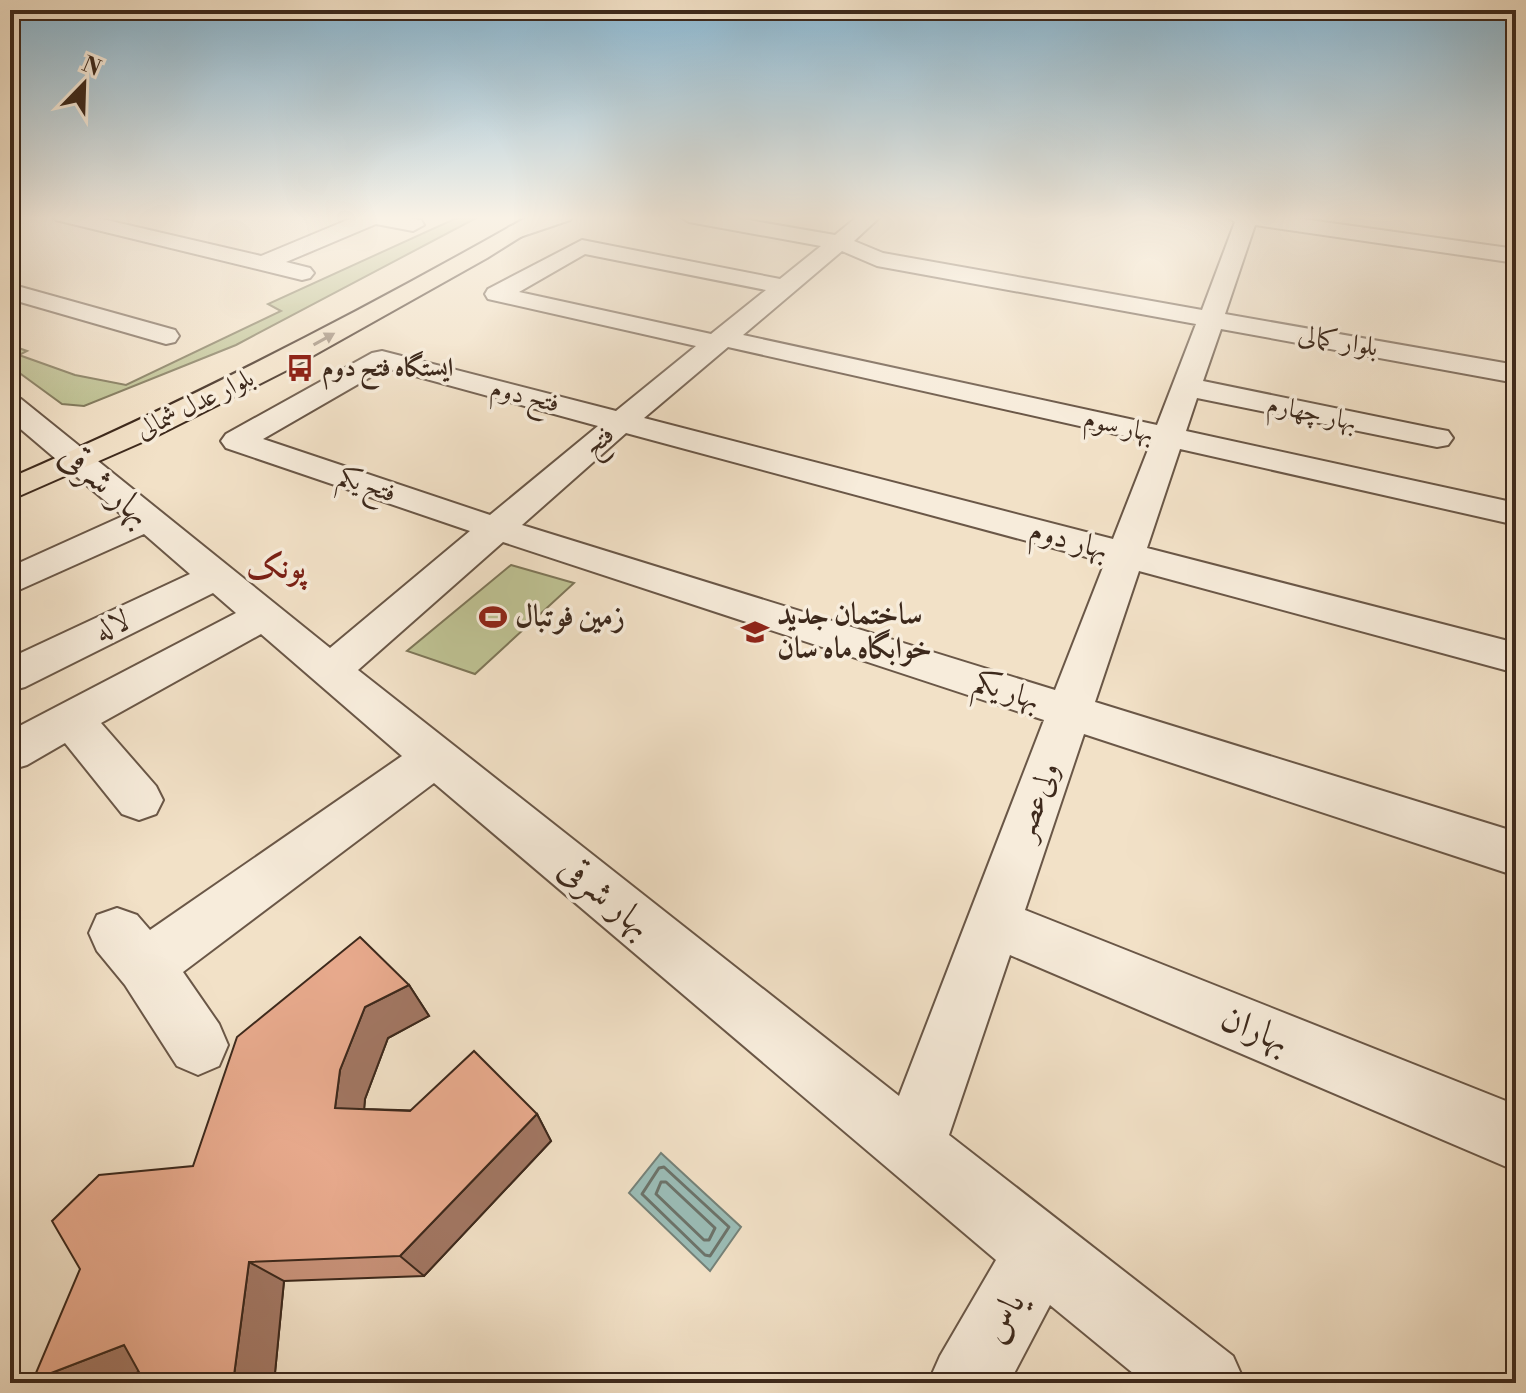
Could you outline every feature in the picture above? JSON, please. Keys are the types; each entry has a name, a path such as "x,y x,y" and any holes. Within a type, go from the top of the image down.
{"main road":[{"name":"بلوار عدل شمالی","path":"10,490 68,453 311,346 418,281"},
{"name":"بلوار عدل شمالی","path":"10,464 68,453"}],"street":[{"name":"بهار سوم","path":"520,281 497,294 1516,514"},
{"name":"بهار سوم","path":"755,281 785,287"},
{"name":"فتح","path":"330,671 622,421 792,281"},
{"name":"بلوار کمالی","path":"1014,281 1516,360"},
{"name":"ولی‌عصر","path":"912,1148 1223,281"},
{"path":"10,291 166,336"},
{"name":"بلوار کمالی","path":"1213,313 1516,374"},
{"name":"فتح دوم","path":"237,441 382,359 622,421"},
{"name":"بهار چهارم","path":"1187,387 1437,438"},
{"name":"بهار شرقی","path":"10,405 434,758 1040,1252 1206,1383"},
{"name":"بهار دوم","path":"622,421 1516,658"},
{"name":"فتح یکم","path":"237,441 498,529"},
{"path":"10,582 146,519"},
{"name":"بهار یکم","path":"498,529 1516,854"},
{"name":"لاله","path":"10,676 215,577"},
{"path":"10,752 262,616"},
{"path":"71,719 139,800"},
{"path":"198,1045 131,950 434,758"},
{"name":"بهاران","path":"993,922 1516,1138"},
{"name":"یاس","path":"967,1383 1040,1252"}],"green space":[{"path":"318,281 357,281 236,345 84,406 62,404 10,366 10,345 27,351 19,355 75,375 126,385 281,311 268,304"},
{"name":"زمین فوتبال","path":"511,565 574,583 475,674 407,651"}],"water":[{"path":"661,1153 741,1227 710,1271 629,1193"}],"building":[{"path":"360,937 409,985 365,1007 340,1070 335,1108 410,1111 474,1051 537,1114 400,1256 249,1262 233,1383 145,1383 124,1345 33,1380 80,1269 52,1221 99,1175 193,1166 237,1037"}],"place":[{"name":"ایستگاه فتح دوم","path":"300,368"},
{"name":"زمین فوتبال","path":"493,617"},
{"name":"ساختمان جدید خوابگاه ماه سان","path":"755,632"}],"district":[{"name":"پونک","path":"276,568"}]}
